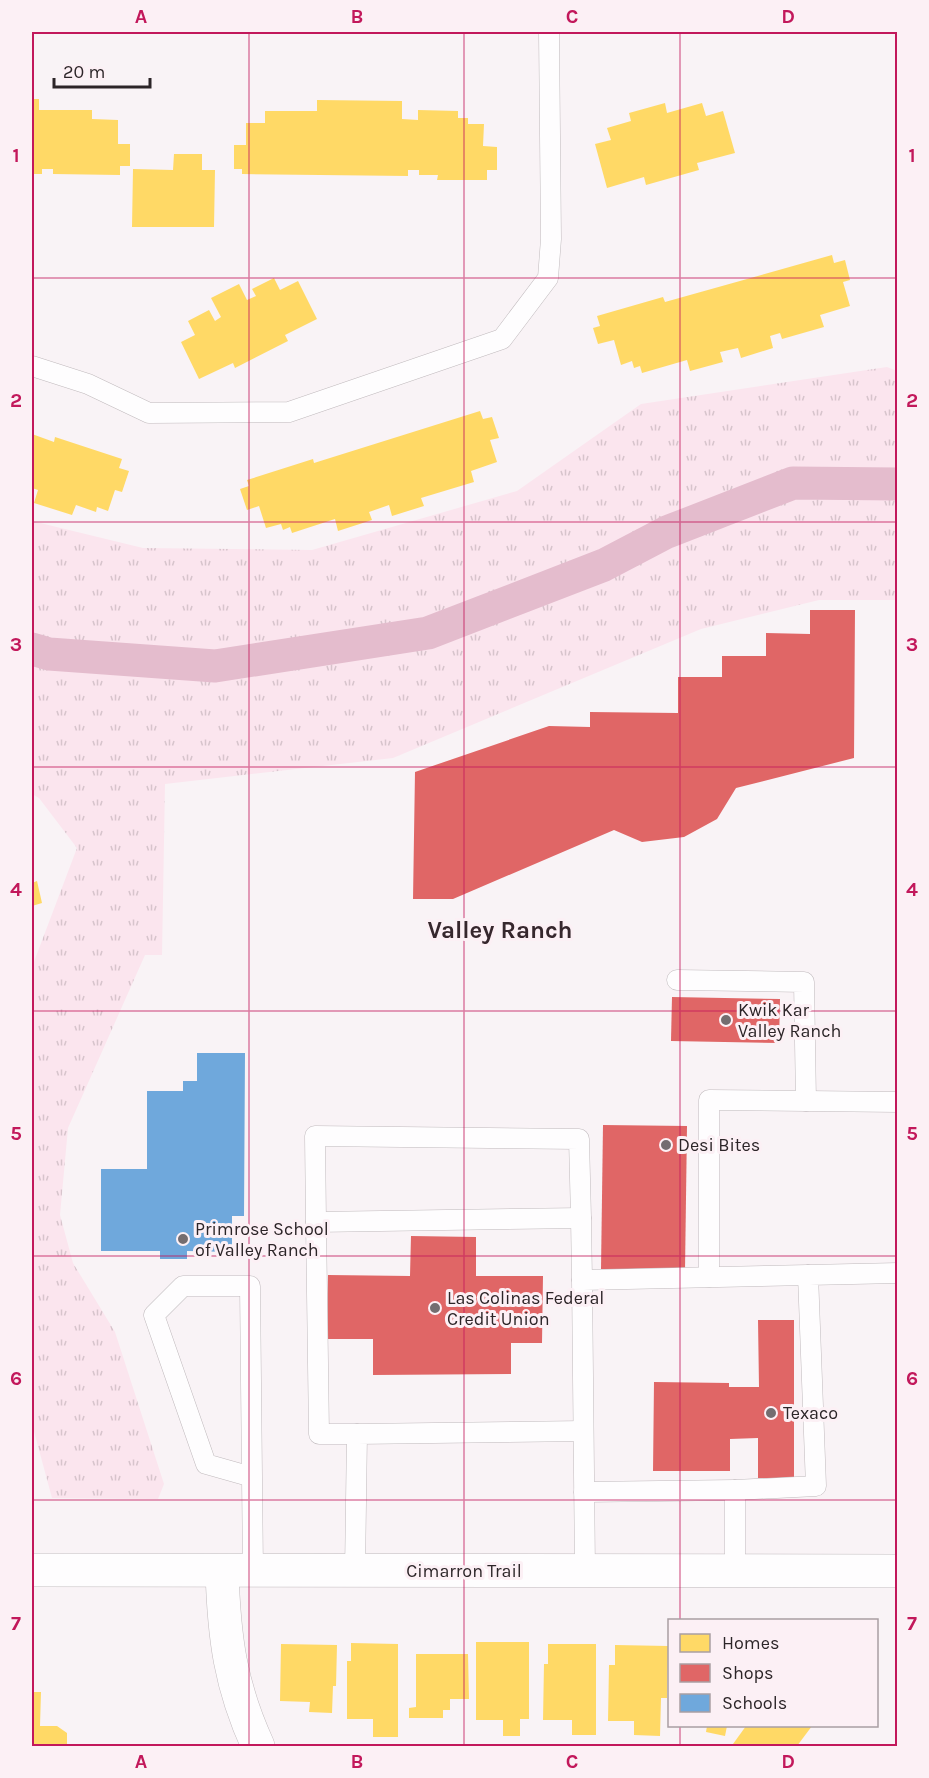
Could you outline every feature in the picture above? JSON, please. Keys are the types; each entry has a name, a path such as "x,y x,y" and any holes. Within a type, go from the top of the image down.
{"street":[{"name":"Cimarron Trail","path":"32,1570 897,1571"},
{"path":"237,1571 227,1653 240,1709 258,1746"}],"lane":[{"path":"32,366 88,384 149,413 289,412 502,339 548,278 551,239 549,32"},
{"path":"677,980 804,982 806,1101"},
{"path":"709,1277 709,1100 897,1102"},
{"path":"583,1431 319,1434 315,1136 579,1139 585,1570"},
{"path":"316,1222 581,1218"},
{"path":"582,1280 897,1274"},
{"path":"584,1492 735,1490 816,1486 808,1275"},
{"path":"237,1571 252,1477 250,1286 183,1286 154,1316 203,1453 207,1464 252,1477"},
{"path":"356,1571 357,1434"},
{"path":"735,1490 735,1570"}],"green space":[{"path":"887,367 897,371 897,600 819,600 701,629 393,758 165,784 162,955 145,955 68,1128 60,1215 73,1263 115,1332 164,1484 158,1499 52,1498 32,1424 32,967 77,848 39,798 32,794 32,521 143,548 312,550 517,491 641,404"}],"building: Homes":[{"path":"32,99 39,99 39,110 92,110 92,119 118,120 118,144 130,144 130,166 120,166 120,175 53,174 53,169 42,169 42,174 32,174"},
{"path":"317,100 402,101 402,119 418,120 418,110 458,111 458,118 468,118 468,124 484,124 483,146 497,147 497,170 487,170 487,180 437,180 438,175 419,175 419,170 408,170 408,176 242,174 242,169 234,169 234,145 246,145 246,123 265,123 265,111 317,111"},
{"path":"665,103 667,113 702,103 706,116 723,111 735,153 697,163 699,170 646,185 644,177 607,188 595,144 611,140 607,128 631,121 629,113"},
{"path":"174,154 202,154 202,170 215,170 214,227 132,227 133,169 173,170"},
{"path":"832,255 834,263 845,260 850,280 843,282 850,306 820,315 824,327 782,339 780,333 770,336 773,348 741,358 738,348 720,352 723,362 690,371 687,360 642,373 640,366 634,368 632,361 621,365 614,340 598,344 593,328 600,326 597,316 663,297 665,302"},
{"path":"274,278 280,290 298,281 317,319 285,335 288,341 235,368 233,363 199,379 181,342 195,335 188,321 209,310 215,321 221,317 211,298 239,284 247,300 256,296 252,289"},
{"path":"480,411 483,419 492,417 499,438 490,440 497,462 471,471 474,482 421,498 424,506 392,516 389,505 369,512 372,520 338,531 335,519 292,533 290,527 283,530 281,524 266,528 259,506 247,510 240,489 249,486 247,480 313,459 314,463"},
{"path":"32,434 54,442 55,437 122,459 119,468 129,471 122,492 115,490 108,511 97,507 96,512 76,505 72,515 34,503 38,490 32,488"},
{"path":"37,881 42,903 32,906 32,883"},
{"path":"476,1642 529,1642 529,1719 520,1719 520,1736 503,1736 503,1720 476,1720"},
{"path":"351,1643 398,1644 398,1737 373,1737 373,1719 347,1719 347,1661 351,1661"},
{"path":"281,1644 337,1645 336,1686 333,1686 332,1713 309,1712 310,1702 280,1701"},
{"path":"548,1644 596,1644 596,1735 572,1735 572,1720 543,1720 544,1664 548,1664"},
{"path":"615,1645 668,1646 667,1698 661,1698 660,1736 634,1735 634,1721 608,1721 609,1665 615,1665"},
{"path":"416,1654 468,1654 469,1699 450,1699 450,1710 443,1710 443,1718 409,1718 409,1708 416,1707"},
{"path":"32,1692 41,1692 40,1726 57,1726 67,1733 67,1746 32,1746"},
{"path":"707,1727 727,1727 725,1736 706,1732"},
{"path":"745,1727 811,1727 797,1746 737,1746 733,1744"}],"building: Shops":[{"path":"810,610 855,610 854,758 736,788 717,819 684,837 642,842 614,830 453,899 413,899 415,772 549,726 590,727 590,712 678,713 678,677 722,677 722,656 766,656 766,633 810,634"},
{"name":"Kwik Kar Valley Ranch","path":"672,997 780,999 779,1043 671,1041"},
{"path":"603,1125 687,1126 685,1270 601,1269"},
{"name":"Las Colinas Federal Credit Union","path":"411,1236 476,1237 476,1276 543,1276 542,1343 511,1343 511,1374 373,1375 373,1339 327,1339 328,1275 410,1276"},
{"path":"758,1320 794,1320 794,1478 758,1478 758,1438 730,1439 730,1471 653,1471 654,1382 729,1383 729,1387 759,1387"}],"building: Schools":[{"path":"197,1053 245,1053 244,1216 232,1216 232,1252 187,1251 187,1259 160,1259 160,1251 101,1251 101,1169 147,1169 147,1091 183,1091 183,1081 197,1081"}],"waterway":[{"path":"32,649 49,654 215,666 428,633 604,565 667,532 793,483 898,484"}],"place":[{"name":"Kwik Kar Valley Ranch","path":"726,1020"},
{"name":"Desi Bites","path":"666,1145"},
{"name":"Primrose School of Valley Ranch","path":"183,1239"},
{"name":"Las Colinas Federal Credit Union","path":"435,1308"},
{"name":"Texaco","path":"771,1413"}],"district":[{"name":"Valley Ranch","path":"500,930"}]}
